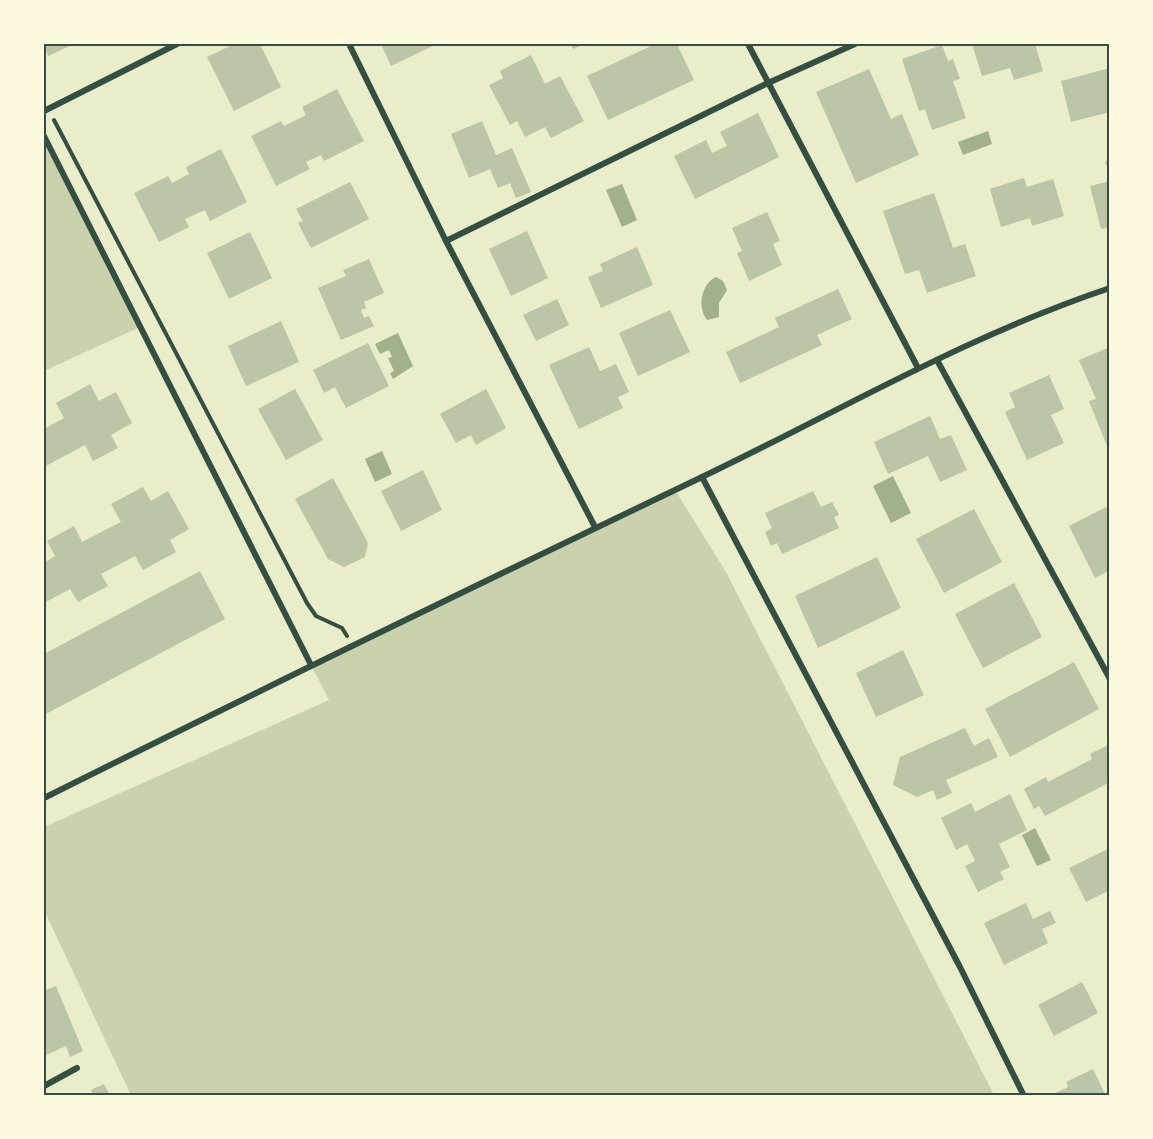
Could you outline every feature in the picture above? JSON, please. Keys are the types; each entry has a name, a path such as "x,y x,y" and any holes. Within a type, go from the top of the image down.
{"street":[{"path":"46,110 177,44"},
{"path":"349,44 446,241 595,527"},
{"path":"748,44 918,368"},
{"path":"446,241 768,83 855,44"},
{"path":"44,136 311,665"},
{"path":"44,798 352,644 702,477 918,368 1065,303 1110,288"},
{"path":"937,360 1110,679"},
{"path":"702,477 960,967 1024,1095"},
{"path":"44,1086 77,1068"}],"path":[{"path":"46,110 306,603 316,616 342,628 352,644"}],"shaded area":[{"path":"988,131 992,144 963,155 958,142"},
{"path":"44,141 140,327 44,371"},
{"path":"622,184 637,220 622,227 606,190"},
{"path":"716,277 723,281 727,290 719,303 719,317 707,320 702,309 702,296 707,285"},
{"path":"398,333 413,366 393,379 390,373 394,371 388,358 392,357 389,350 380,354 375,344"},
{"path":"382,451 392,474 375,482 365,459"},
{"path":"893,476 911,513 891,523 873,486"},
{"path":"675,490 726,572 994,1095 131,1095 44,910 44,827 329,700 311,665"},
{"path":"1035,828 1051,860 1037,866 1022,835"}],"building":[{"path":"44,44 74,44 48,56"},
{"path":"234,44 260,44 281,87 234,111 207,57"},
{"path":"381,44 437,44 391,66"},
{"path":"570,44 585,44 573,49"},
{"path":"655,44 677,44 694,80 608,120 587,76"},
{"path":"972,44 1035,44 1043,71 1014,80 1010,68 982,76"},
{"path":"942,45 948,61 953,59 960,79 953,81 966,118 932,130 925,109 919,111 902,59"},
{"path":"531,55 545,84 560,76 584,121 551,138 545,127 525,137 517,121 510,125 489,85 503,78 500,71"},
{"path":"1110,68 1110,112 1071,122 1061,81"},
{"path":"869,69 891,119 902,114 919,155 856,183 816,92"},
{"path":"337,89 364,141 324,161 321,155 306,162 310,169 276,186 251,136 281,121 284,126 306,115 302,107"},
{"path":"758,113 779,157 695,199 674,156 706,140 712,153 727,146 720,132"},
{"path":"482,121 496,155 512,148 531,192 516,198 510,183 498,188 490,169 469,178 451,134"},
{"path":"221,149 247,202 210,221 205,210 185,219 189,227 159,242 134,193 168,176 172,183 189,174 186,167"},
{"path":"1110,160 1110,175 1109,175 1105,161"},
{"path":"1024,178 1027,187 1053,179 1064,216 1032,226 1030,218 1001,227 990,189"},
{"path":"1110,181 1110,227 1101,229 1090,186"},
{"path":"350,182 369,219 311,248 298,223 303,221 296,209"},
{"path":"934,193 953,248 965,244 976,276 927,293 919,270 905,274 883,211"},
{"path":"767,212 780,241 773,244 782,265 749,281 737,253 742,251 732,228"},
{"path":"527,231 548,278 511,296 489,249"},
{"path":"250,232 272,278 229,299 207,253"},
{"path":"637,247 653,285 601,308 588,277 603,271 600,264"},
{"path":"369,259 384,293 364,302 366,308 361,310 364,318 369,316 374,326 341,340 318,288 346,276 343,270"},
{"path":"838,289 852,319 817,335 822,345 740,383 726,352 779,327 775,318"},
{"path":"557,299 569,325 536,341 523,315"},
{"path":"670,310 690,352 638,376 619,333"},
{"path":"281,321 299,362 246,386 228,346"},
{"path":"368,343 389,386 346,408 335,387 324,393 313,370"},
{"path":"589,347 600,371 616,364 629,392 618,397 623,408 579,429 549,365"},
{"path":"1110,347 1109,451 1089,401 1096,399 1079,360"},
{"path":"1049,375 1064,409 1051,415 1064,443 1027,460 1005,412 1015,407 1009,393"},
{"path":"90,384 99,401 116,392 132,423 111,435 118,448 93,461 85,445 44,467 44,429 64,418 56,403"},
{"path":"295,389 323,440 286,460 258,409"},
{"path":"486,389 506,428 476,445 471,435 456,443 440,414"},
{"path":"930,416 940,439 951,435 967,470 940,482 928,456 888,474 874,442"},
{"path":"423,470 442,510 401,531 381,491"},
{"path":"333,478 368,543 365,557 344,567 328,559 295,499"},
{"path":"143,487 151,501 168,491 189,529 170,540 176,552 143,570 135,556 101,574 108,586 78,602 70,589 44,603 44,563 55,556 47,541 74,526 82,542 121,522 111,504"},
{"path":"813,491 821,507 832,502 839,515 834,517 839,528 782,554 777,543 771,546 765,532 772,528 765,513"},
{"path":"1110,505 1110,570 1095,578 1069,526"},
{"path":"974,509 1002,562 944,593 916,539"},
{"path":"877,557 901,608 818,648 795,596"},
{"path":"200,571 225,619 44,715 44,654"},
{"path":"1014,583 1042,637 983,668 955,614"},
{"path":"903,650 924,695 876,717 856,673"},
{"path":"1074,662 1099,709 1010,757 985,709"},
{"path":"965,728 974,746 989,738 998,757 946,780 952,793 937,800 933,790 917,797 893,785 900,757"},
{"path":"1110,744 1110,782 1045,816 1039,806 1034,809 1024,789 1046,777 1048,782 1092,759 1090,754"},
{"path":"1010,794 1027,830 999,844 1010,867 1000,872 1004,879 978,892 965,866 975,861 967,844 956,850 941,818 971,803 975,812"},
{"path":"1110,848 1110,890 1086,902 1069,868"},
{"path":"1026,903 1033,919 1050,911 1056,923 1042,929 1048,943 1004,965 984,923"},
{"path":"1082,982 1098,1013 1054,1036 1038,1005"},
{"path":"56,986 83,1051 70,1057 66,1046 44,1056 44,991"},
{"path":"1093,1069 1106,1096 1050,1096 1068,1087 1066,1082"},
{"path":"104,1084 110,1096 94,1096 91,1090"}]}
